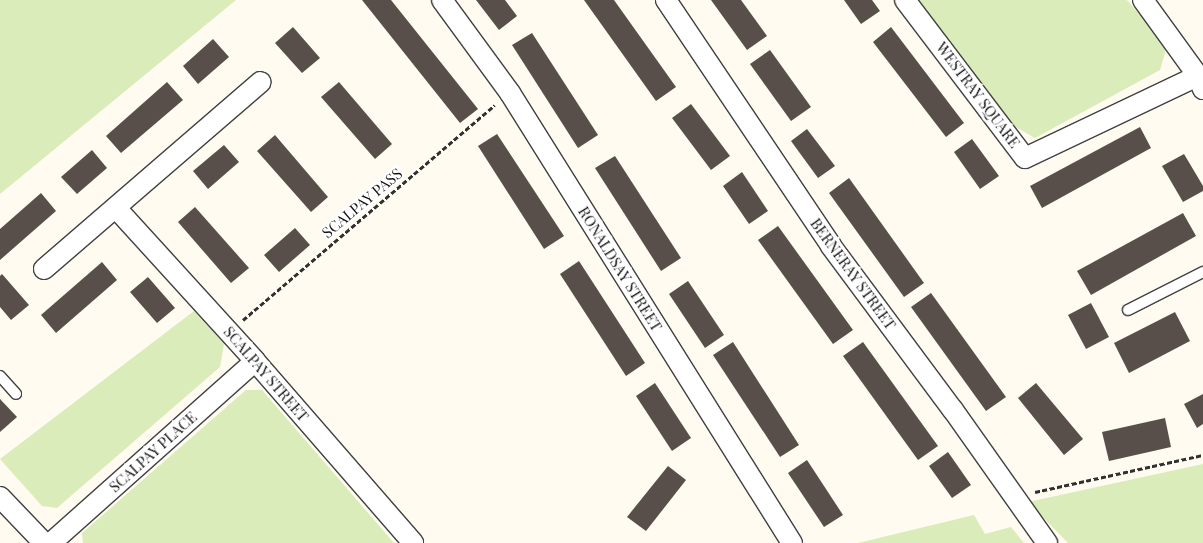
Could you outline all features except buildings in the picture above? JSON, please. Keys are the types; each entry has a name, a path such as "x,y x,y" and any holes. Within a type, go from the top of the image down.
{"street":[{"name":"RONALDSAY STREET","path":"442,0 510,93 792,543"},
{"name":"BERNERAY STREET","path":"666,0 831,246 1047,543"},
{"name":"WESTRAY SQUARE","path":"905,0 1025,158 1200,82"},
{"path":"1143,0 1200,82"},
{"path":"44,269 261,82"},
{"name":"SCALPAY STREET","path":"116,208 255,361 413,543"},
{"name":"SCALPAY PLACE","path":"51,543 255,361"},
{"path":"0,497 44,543"}],"lane":[{"path":"1128,310 1203,272"},
{"path":"0,376 16,394"}],"path":[{"name":"SCALPAY PASS","path":"229,332 510,93"},
{"path":"1014,497 1203,455"}],"green space":[{"path":"0,0 236,0 0,194"},
{"path":"918,0 1127,0 1167,46 1160,70 1035,138 1012,125"},
{"path":"194,311 224,344 220,367 57,508 42,506 0,459"},
{"path":"246,390 262,390 394,543 83,543 82,533"},
{"path":"1203,464 1203,543 1068,543 1028,502"},
{"path":"974,515 985,534 1011,527 1024,543 858,543"}]}
